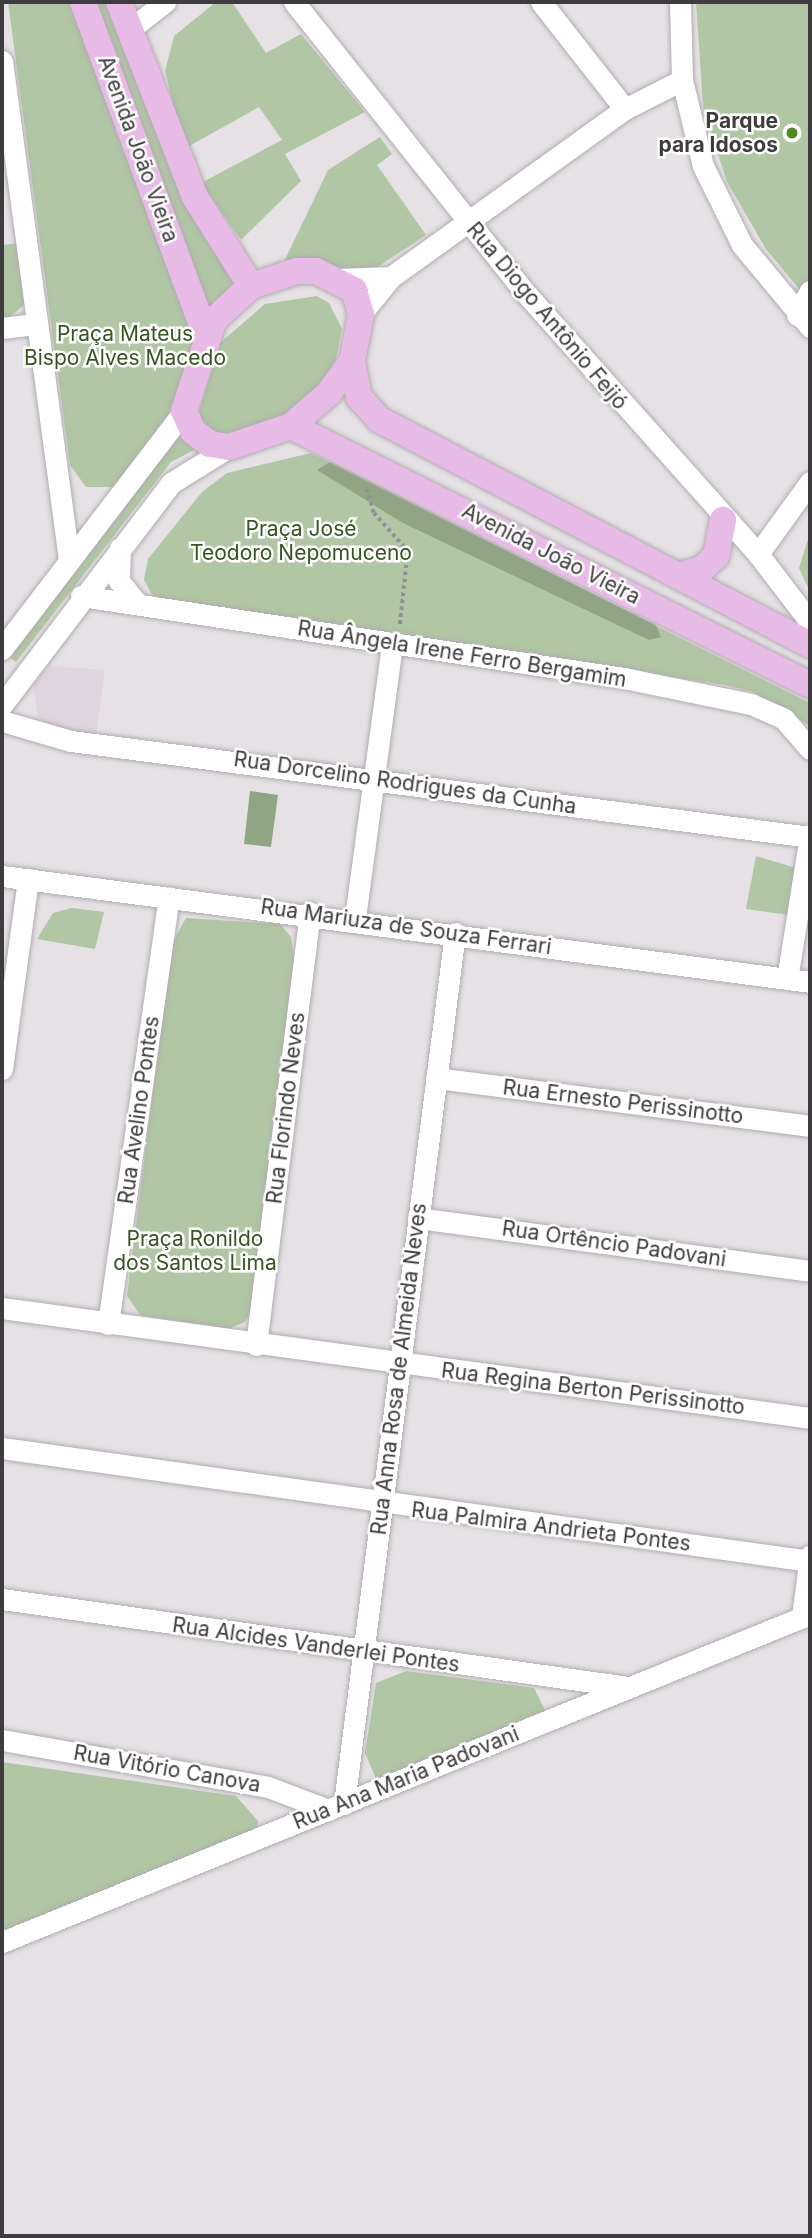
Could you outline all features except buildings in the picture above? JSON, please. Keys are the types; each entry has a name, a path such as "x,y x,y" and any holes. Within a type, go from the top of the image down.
{"main road":[{"name":"Avenida João Vieira","path":"83,2 206,337"},
{"name":"Avenida João Vieira","path":"119,2 194,197 251,286"},
{"path":"229,447 192,430 184,411 206,337 225,306 251,286 297,271 337,279 354,290 361,314"},
{"name":"Avenida João Vieira","path":"361,314 352,361 359,397 380,420 810,645"},
{"name":"Avenida João Vieira","path":"229,447 291,426 329,393 352,361"},
{"name":"Avenida João Vieira","path":"291,426 810,685"},
{"path":"679,576 702,569 716,556 723,520"}],"street":[{"path":"129,30 165,2"},
{"name":"Rua Diogo Antônio Feijó","path":"294,2 470,225 723,520 758,554 808,614"},
{"path":"541,2 625,108"},
{"path":"680,2 682,80 721,207 803,321"},
{"path":"2,61 69,560"},
{"path":"361,314 391,277 470,225 625,108 682,80"},
{"path":"337,279 391,277"},
{"path":"803,321 810,291"},
{"path":"2,328 37,324"},
{"path":"2,649 184,411"},
{"path":"2,705 81,596 171,483 229,447"},
{"path":"758,554 810,482"},
{"path":"120,548 119,581 137,603"},
{"name":"Rua Ângela Irene Ferro Bergamim","path":"81,596 624,678 751,704 784,719 810,749"},
{"path":"355,918 373,779 395,645"},
{"name":"Rua Dorcelino Rodrigues da Cunha","path":"2,721 71,741 810,836"},
{"path":"787,979 810,836"},
{"name":"Rua Mariuza de Souza Ferrari","path":"2,876 310,912 810,982"},
{"path":"2,1069 5,1019 29,879"},
{"name":"Rua Avelino Pontes","path":"108,1324 169,897"},
{"name":"Rua Florindo Neves","path":"257,1345 310,912"},
{"name":"Rua Anna Rosa de Almeida Neves","path":"336,1807 363,1653 455,933"},
{"name":"Rua Ernesto Perissinotto","path":"436,1078 810,1126"},
{"name":"Rua Ortêncio Padovani","path":"418,1218 810,1271"},
{"name":"Rua Regina Berton Perissinotto","path":"2,1308 257,1345 810,1418"},
{"name":"Rua Palmira Andrieta Pontes","path":"2,1448 382,1505 810,1558"},
{"path":"806,1616 810,1558"},
{"name":"Rua Alcides Vanderlei Pontes","path":"2,1599 363,1653 630,1687"},
{"name":"Rua Ana Maria Padovani","path":"2,1942 806,1616"},
{"name":"Rua Vitório Canova","path":"2,1740 268,1787 336,1807"}],"path":[{"path":"370,464 367,492 374,513 408,551 395,645"}],"shaded area":[{"path":"51,666 105,670 96,735 57,731 38,717 33,685"}],"green space":[{"name":"Praça Mateus Bispo Alves Macedo","path":"8,2 74,2 198,333 181,403 114,487 86,487 70,465"},
{"path":"89,2 110,2 236,280 205,314"},
{"path":"216,2 232,2 266,53 301,34 365,112 285,154 301,181 241,240 201,183 282,140 259,107 184,149 165,71 174,36"},
{"path":"696,2 810,2 810,302 766,249 727,182 703,107"},
{"path":"380,137 392,154 377,165 426,235 376,268 280,270 328,170"},
{"path":"20,243 26,303 2,324 2,245"},
{"path":"317,296 329,303 342,329 334,369 298,409 220,439 197,417 220,343 265,304"},
{"path":"180,433 194,450 171,462 16,662 7,655"},
{"name":"Praça José Teodoro Nepomuceno","path":"311,453 810,703 810,726 753,692 725,685 163,602 151,593 144,580 148,559 202,492 227,473"},
{"path":"330,462 656,625 661,637 649,640 403,523 317,470"},
{"path":"810,533 810,592 799,568"},
{"path":"250,791 278,795 271,847 244,844"},
{"path":"756,856 796,868 797,916 746,909"},
{"path":"72,908 104,912 95,949 37,939 53,913"},
{"name":"Praça Ronildo dos Santos Lima","path":"186,918 280,924 291,937 294,958 254,1307 245,1322 228,1329 140,1315 127,1296 172,943"},
{"path":"406,1671 534,1688 546,1712 377,1781 365,1753 376,1683"},
{"path":"2,1762 236,1796 258,1821 256,1835 2,1942"}],"place":[{"name":"Parque para Idosos","path":"792,133"}]}
